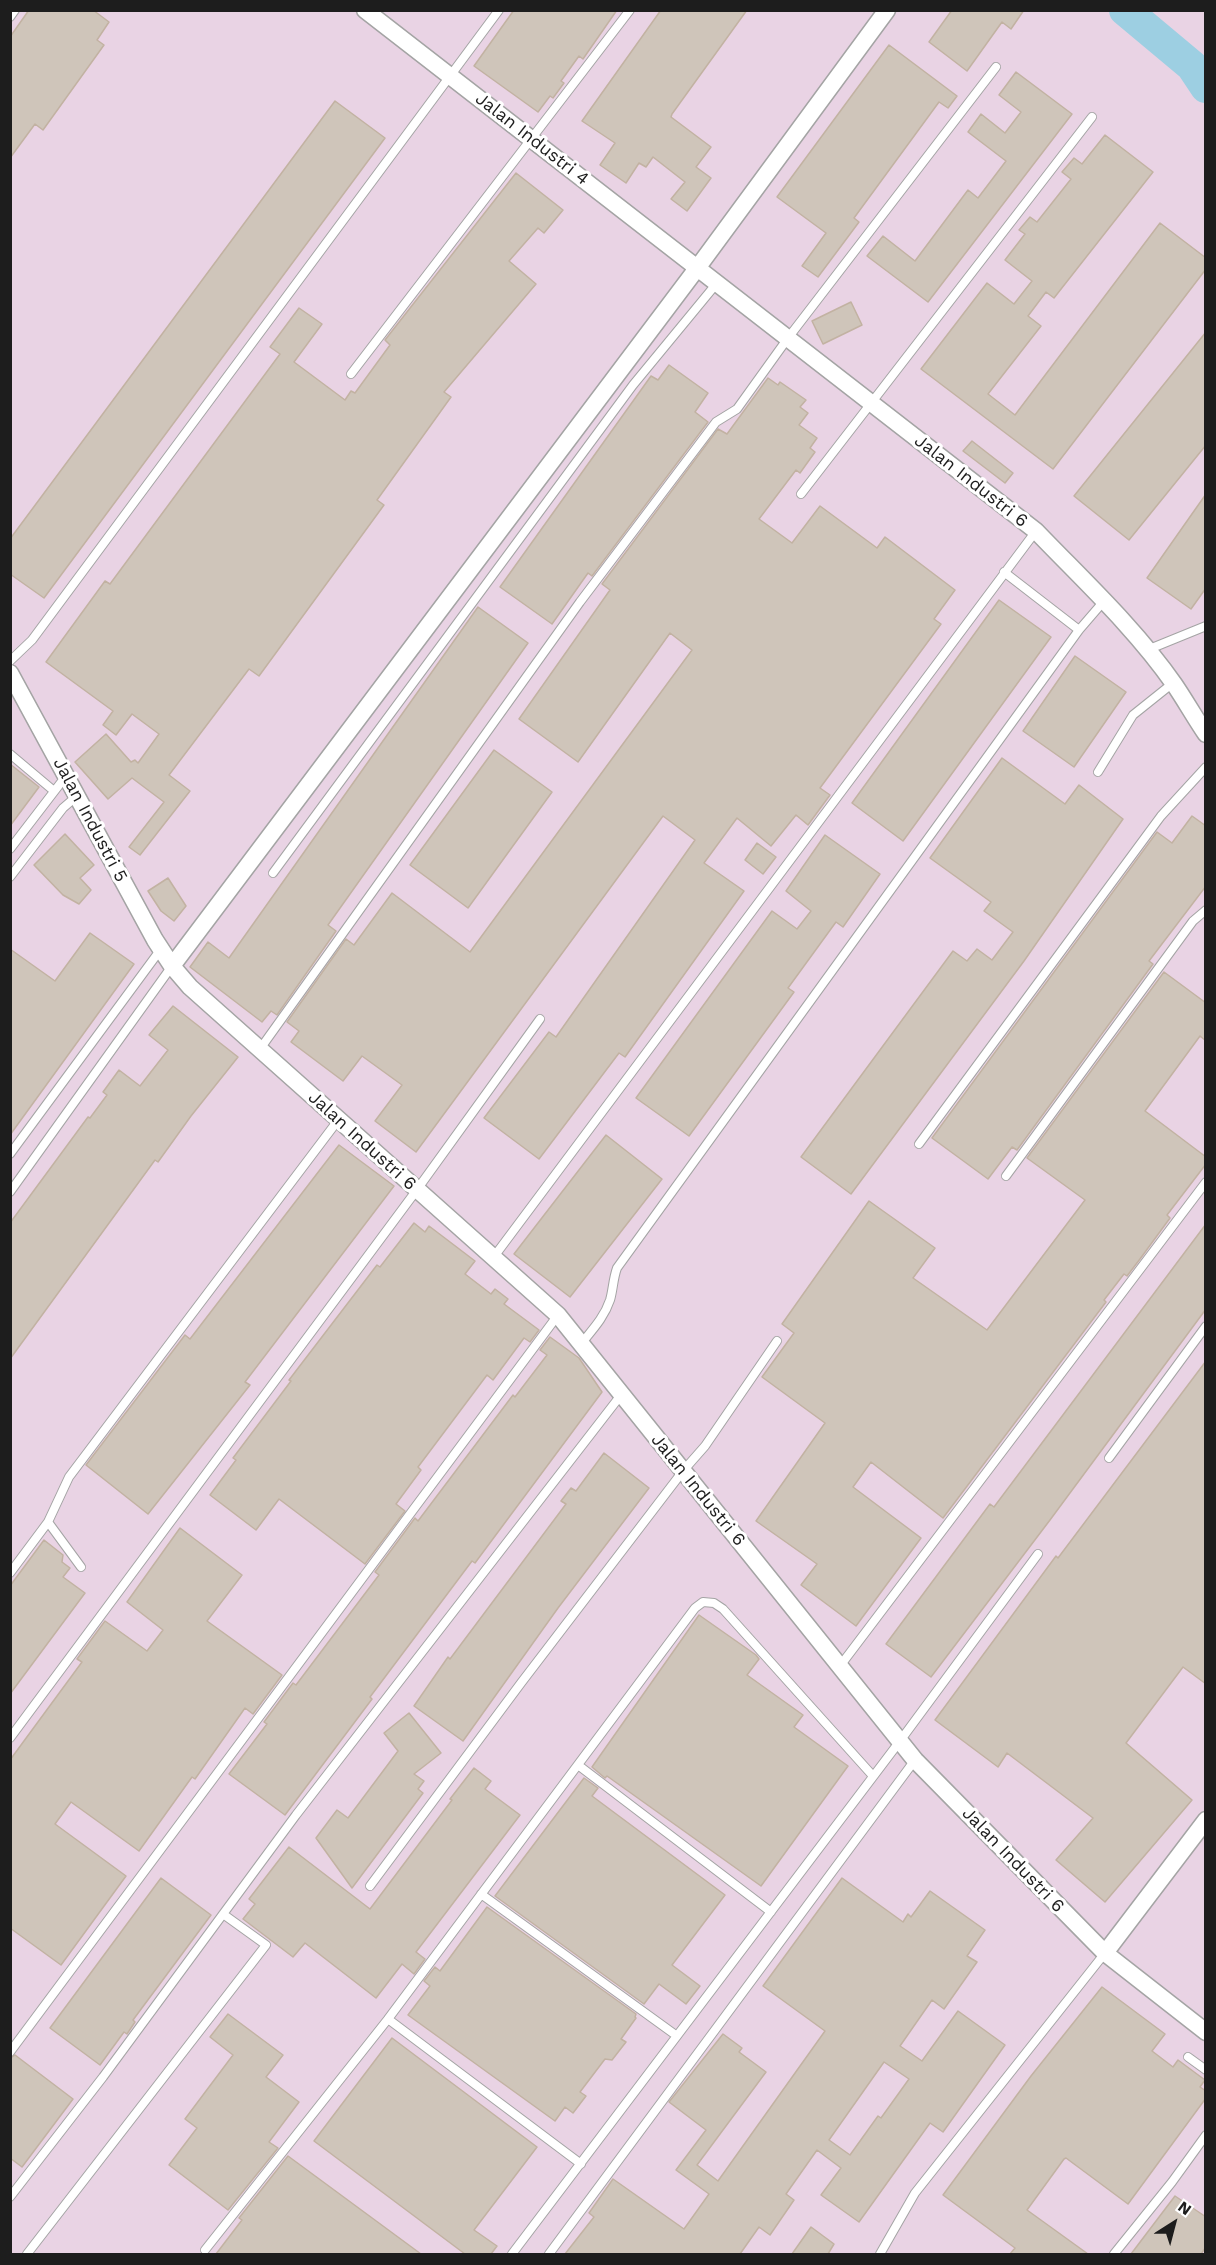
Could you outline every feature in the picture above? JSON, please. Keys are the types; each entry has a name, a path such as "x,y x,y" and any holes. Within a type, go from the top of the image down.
{"street":[{"name":"Jalan Industri 4","path":"366,10 698,267"},
{"path":"172,966 698,267 887,10"},
{"name":"Jalan Industri 6","path":"698,267 1036,531 1104,601 1146,650 1173,683 1206,734"},
{"name":"Jalan Industri 5","path":"12,679 172,966"},
{"name":"Jalan Industri 6","path":"172,966 190,987 558,1316 915,1760 1105,1953 1206,2032"},
{"path":"1105,1953 1206,1820"}],"lane":[{"path":"10,17 15,10"},
{"path":"10,661 32,640 452,77 499,10"},
{"path":"351,374 630,10"},
{"path":"260,1049 580,602 716,422 737,409 788,338 996,67"},
{"path":"801,494 1092,117"},
{"path":"273,873 633,385 718,283"},
{"path":"493,1258 1036,531"},
{"path":"1004,572 1079,630"},
{"path":"580,1344 605,1313 617,1268 1079,630 1104,601"},
{"path":"1146,650 1206,626"},
{"path":"1098,772 1133,715 1173,683"},
{"path":"10,754 54,791"},
{"path":"919,1144 1161,816 1206,767"},
{"path":"10,849 66,776"},
{"path":"10,878 63,808 76,795"},
{"path":"1006,1176 1193,921 1206,910"},
{"path":"10,1154 161,949"},
{"path":"10,1192 172,966"},
{"path":"10,1738 416,1191 540,1019"},
{"path":"10,1573 48,1522 69,1477 339,1119"},
{"path":"840,1666 1206,1182"},
{"path":"10,2052 558,1316"},
{"path":"1109,1458 1206,1326"},
{"path":"370,1886 682,1471 705,1446 777,1341"},
{"path":"10,2198 103,2078 296,1815 621,1395"},
{"path":"48,1522 81,1567"},
{"path":"512,2254 900,1741 1038,1554"},
{"path":"205,2250 388,2019 695,1608 703,1602 714,1603 723,1609 873,1776"},
{"path":"549,2254 915,1760"},
{"path":"578,1765 771,1912"},
{"path":"481,1894 677,2036"},
{"path":"27,2254 266,1945 223,1914"},
{"path":"880,2254 915,2193 1105,1953"},
{"path":"388,2019 580,2164"},
{"path":"1188,2057 1206,2070"},
{"path":"1114,2254 1173,2182 1206,2135"}],"shaded area":[{"path":"11,11 1205,11 1205,2254 11,2254"}],"building":[{"path":"29,10 93,10 109,22 97,40 104,45 43,130 35,124 10,158 10,37"},
{"path":"514,10 617,10 583,59 579,56 561,81 564,83 553,98 550,96 538,112 474,66"},
{"path":"661,10 747,10 671,117 711,147 696,167 711,178 687,211 671,199 685,182 653,157 646,167 639,163 626,183 600,165 615,143 582,121"},
{"path":"952,10 1024,10 1011,29 1002,22 967,71 929,42"},
{"path":"889,45 957,96 948,108 939,102 854,218 859,222 818,277 802,266 826,233 777,197"},
{"path":"1016,72 1072,114 928,302 867,256 883,236 915,261 968,190 978,198 1006,161 968,132 981,114 1005,133 1021,112 999,95"},
{"path":"335,101 385,138 44,598 10,574 10,539"},
{"path":"1105,135 1153,172 1054,298 1046,292 1028,316 1041,326 988,394 1015,415 1160,223 1206,258 1206,269 1053,469 921,369 987,283 1014,304 1032,281 1005,260 1025,234 1019,230 1030,217 1037,222 1071,179 1062,172 1074,158 1082,164"},
{"path":"516,173 563,210 544,233 538,228 509,261 536,284 444,392 451,397 377,500 384,505 259,676 249,669 169,775 190,791 140,855 129,847 164,802 132,778 108,799 75,762 106,734 131,762 135,760 138,763 159,734 132,714 116,735 103,725 113,711 46,662 105,581 110,584 280,354 270,347 299,308 322,324 294,362 345,400 351,391 355,393 390,345 385,340"},
{"path":"851,302 862,325 823,344 812,321"},
{"path":"1206,332 1206,445 1129,540 1074,496"},
{"path":"669,365 708,393 695,412 708,422 592,576 588,573 552,624 500,587 651,376 658,380"},
{"path":"768,378 778,385 780,382 806,400 800,407 808,413 799,425 817,438 810,448 815,452 800,473 796,470 759,519 792,543 820,506 877,548 885,537 955,590 934,619 941,624 820,788 830,795 808,825 796,815 771,846 737,818 704,863 744,891 625,1057 619,1053 539,1159 484,1118 549,1032 556,1037 695,840 663,816 416,1152 375,1121 402,1085 362,1056 343,1081 291,1042 299,1031 287,1022 346,939 354,945 392,893 470,952 692,650 670,633 578,762 519,719 610,590 602,584 718,429 727,434"},
{"path":"972,441 1013,473 1005,483 963,451"},
{"path":"1206,494 1206,588 1191,609 1147,578"},
{"path":"999,600 1051,637 903,841 852,803"},
{"path":"478,607 528,643 328,925 336,931 277,1015 271,1011 262,1022 190,967 208,942 229,958"},
{"path":"1075,656 1126,692 1074,767 1023,731"},
{"path":"494,750 552,792 468,908 410,865"},
{"path":"1002,758 1065,804 1079,785 1123,819 1024,961 851,1194 801,1157 953,951 967,961 977,949 992,960 1013,932 984,911 991,902 930,858"},
{"path":"10,764 39,787 10,826"},
{"path":"1192,816 1206,826 1206,886 1149,961 1153,964 1017,1150 1012,1147 988,1179 932,1138 1157,832 1172,843"},
{"path":"65,834 94,865 80,878 91,890 79,904 63,895 34,865"},
{"path":"825,835 880,874 843,927 836,922 788,988 794,992 689,1136 636,1098 772,911 797,929 811,911 786,891"},
{"path":"757,843 776,857 763,874 745,860"},
{"path":"168,878 186,906 174,921 161,911 148,891"},
{"path":"90,933 134,964 10,1135 10,949 55,981"},
{"path":"1164,972 1206,1003 1206,1041 1200,1036 1145,1111 1206,1157 1206,1164 1167,1215 1170,1218 1140,1259 1127,1276 1124,1274 1104,1300 1106,1302 943,1518 871,1462 853,1487 921,1538 856,1626 801,1585 817,1564 756,1521 825,1423 762,1377 794,1333 782,1324 869,1201 935,1248 913,1278 987,1330 1085,1200 1027,1158"},
{"path":"173,1006 238,1057 158,1162 155,1160 10,1359 10,1223 88,1117 90,1118 107,1095 103,1092 119,1070 140,1086 168,1050 149,1035"},
{"path":"606,1135 662,1179 570,1297 514,1254"},
{"path":"339,1145 394,1186 245,1382 250,1385 148,1514 86,1465 185,1335 190,1339"},
{"path":"414,1223 425,1232 429,1226 475,1261 465,1274 491,1294 495,1289 508,1299 504,1304 539,1330 530,1342 524,1338 493,1380 487,1375 418,1467 421,1470 396,1504 405,1511 365,1564 279,1499 256,1530 210,1495 236,1460 233,1458 291,1381 289,1380 377,1265 380,1267"},
{"path":"1206,1224 1206,1309 931,1677 886,1644 990,1504 994,1507"},
{"path":"550,1337 579,1358 602,1392 475,1563 472,1561 370,1697 372,1699 285,1815 229,1774 267,1724 264,1722 293,1683 296,1685 379,1575 375,1572 415,1518 418,1521 513,1395 515,1397 547,1355 540,1350"},
{"path":"1206,1361 1206,1684 1183,1667 1126,1743 1192,1800 1105,1902 1056,1860 1093,1818 1007,1753 998,1767 935,1720 1056,1556 1058,1558"},
{"path":"604,1453 649,1488 558,1608 463,1741 414,1706 448,1657 450,1659 566,1504 561,1501 571,1488 576,1491"},
{"path":"180,1528 242,1575 207,1621 282,1675 253,1714 245,1708 195,1779 192,1777 139,1851 71,1802 55,1824 126,1876 61,1965 10,1928 10,1760 82,1662 77,1659 105,1621 147,1651 163,1630 127,1602"},
{"path":"44,1540 63,1555 62,1562 70,1568 63,1577 85,1593 10,1694 10,1586"},
{"path":"699,1615 756,1655 759,1659 747,1675 803,1715 794,1727 848,1766 761,1886 592,1767"},
{"path":"409,1713 441,1753 414,1774 424,1781 418,1789 423,1793 352,1888 316,1838 337,1810 348,1818 398,1751 384,1733"},
{"path":"474,1768 491,1781 485,1789 520,1815 416,1952 425,1959 414,1974 402,1964 376,1998 305,1943 293,1957 243,1919 255,1904 249,1899 289,1847 370,1909"},
{"path":"584,1778 598,1788 592,1796 725,1895 672,1965 700,1986 686,2004 659,1984 644,2004 495,1896"},
{"path":"161,1878 211,1915 133,2020 135,2022 127,2034 124,2032 100,2065 50,2028"},
{"path":"842,1878 903,1922 908,1914 911,1917 930,1891 985,1930 967,1956 977,1962 944,2009 932,2000 900,2046 922,2061 958,2011 1005,2045 943,2132 930,2123 859,2222 821,2195 841,2168 817,2150 786,2194 794,2200 770,2235 759,2227 740,2254 565,2254 594,2217 589,2213 613,2179 684,2229 709,2194 676,2170 706,2130 669,2102 723,2034 742,2048 739,2052 766,2072 697,2165 718,2181 825,2031 763,1986","holes":["884,2062 909,2079 850,2155 829,2140"]},
{"path":"487,1907 636,2014 636,2018 621,2039 626,2042 612,2060 605,2059 580,2092 586,2096 573,2113 565,2107 555,2121 408,2015 430,1986 424,1981 435,1967 440,1971"},
{"path":"1102,1987 1165,2034 1152,2051 1173,2067 1178,2060 1205,2080 1200,2087 1206,2091 1206,2098 1128,2204 1066,2158 1064,2159 1027,2210 1088,2254 1010,2254 1015,2248 943,2195 1031,2076"},
{"path":"228,2014 283,2055 266,2077 299,2102 269,2142 278,2148 228,2210 169,2165 197,2128 185,2119 233,2055 210,2037"},
{"path":"392,2038 537,2147 474,2230 497,2246 491,2254 465,2254 314,2141"},
{"path":"15,2055 73,2099 22,2167 10,2158 10,2058"},
{"path":"288,2156 421,2254 216,2254 242,2220 239,2218"},
{"path":"1175,2196 1206,2217 1206,2247 1201,2254 1131,2254"},
{"path":"811,2227 834,2244 828,2254 792,2254"}],"waterway":[{"path":"1125,10 1192,66 1206,87"}]}
